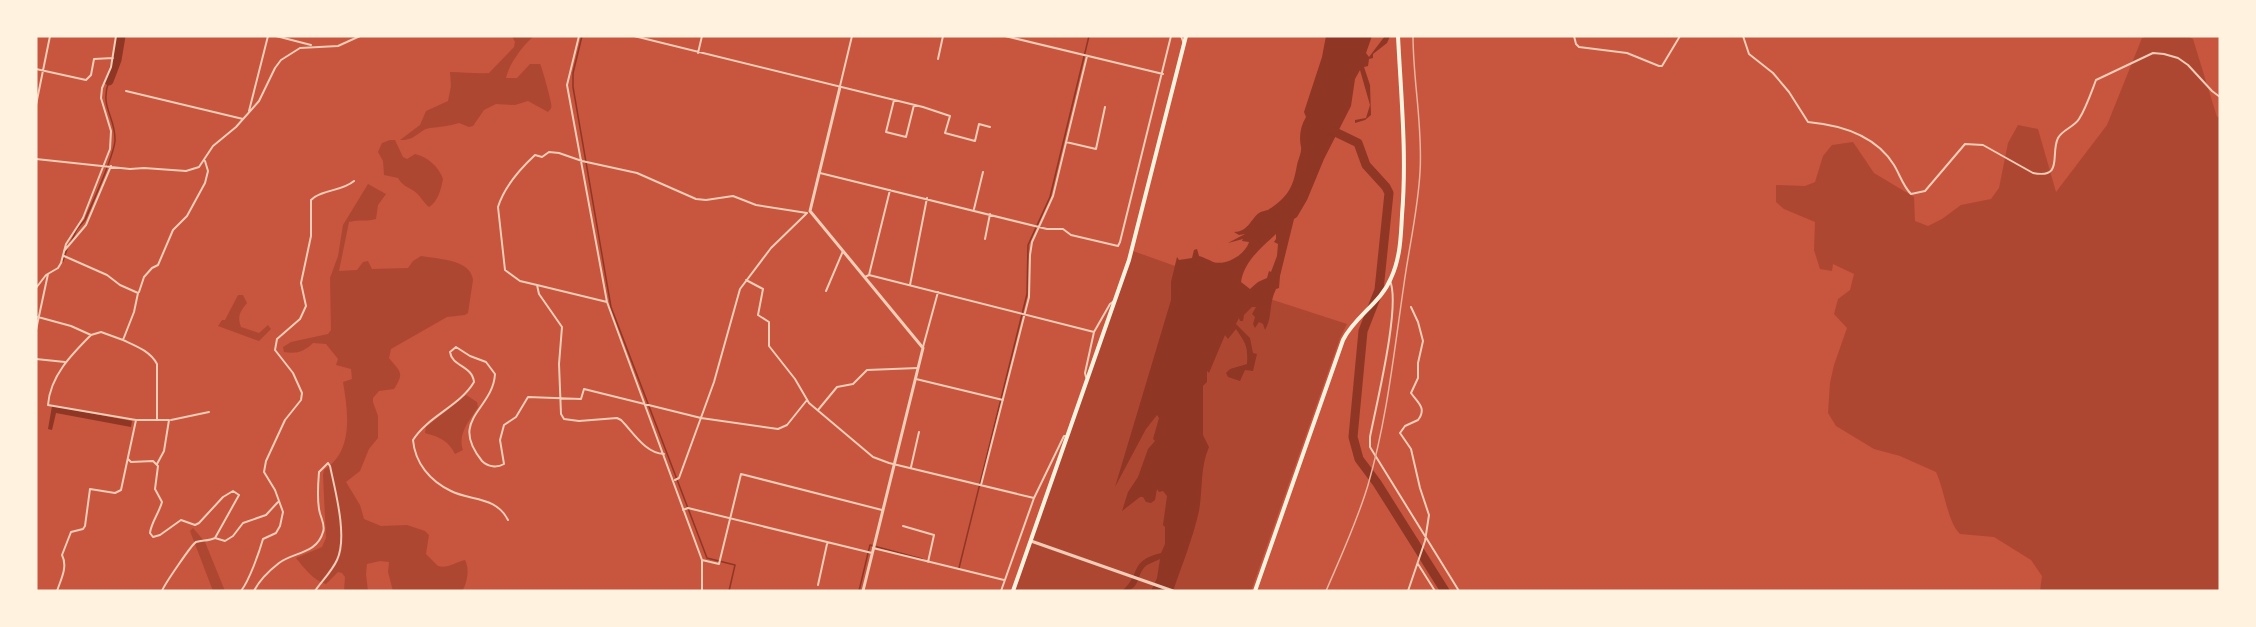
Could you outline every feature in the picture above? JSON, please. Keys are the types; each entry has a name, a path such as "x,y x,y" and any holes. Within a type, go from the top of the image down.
{"highway":[{"path":"1013,591 1033,542 1116,302 1138,226 1186,36"},
{"path":"1255,591 1341,346 1357,319 1382,293 1390,281 1400,245 1405,174 1398,36"}],"street":[{"path":"36,105 50,36"},
{"path":"36,288 49,273 59,267 72,232 86,212 110,149 112,135 101,98 113,58 116,36"},
{"path":"249,111 268,36"},
{"path":"276,36 314,46"},
{"path":"300,42 302,36"},
{"path":"36,159 186,171 196,169 205,161 213,146 243,119 263,95 278,64 300,48 338,46 360,36"},
{"path":"579,36 567,85 607,302 702,560 702,591"},
{"path":"634,36 914,105 950,116 945,133 975,141 979,124 990,127"},
{"path":"698,53 702,36"},
{"path":"674,480 679,478 714,382 738,293 776,242 809,212 852,36"},
{"path":"938,58 943,36"},
{"path":"1005,36 1163,74"},
{"path":"819,172 1047,229 1063,228 1071,235 1119,245 1171,36"},
{"path":"1181,36 1184,44"},
{"path":"1574,36 1579,47 1628,52 1662,66 1680,36"},
{"path":"1743,36 1749,54 1773,73 1789,92 1808,122 1842,128 1872,141 1887,155 1911,194 1925,191 1965,144 1983,145 2033,173 2042,175 2048,172 2055,163 2056,141 2060,135 2078,122 2096,80 2153,53 2178,58 2220,97"},
{"path":"981,485 1029,294 1030,250 1053,196 1087,56"},
{"path":"36,69 86,80 91,75 94,59 113,58"},
{"path":"126,91 243,119"},
{"path":"894,100 886,132 906,137 914,105"},
{"path":"1066,142 1096,149 1105,107"},
{"path":"607,302 520,281 505,270 498,207 501,198 520,169 535,155 542,157 549,152 559,153 582,161 637,173 696,199 706,200 733,196 756,205 809,212 867,276 923,348"},
{"path":"123,340 144,277 158,265 172,230 187,216 205,183 208,171 205,161"},
{"path":"64,251 86,225 111,166"},
{"path":"974,209 983,172"},
{"path":"241,591 257,560 263,539 276,533 280,526 283,507 278,502 275,490 264,471 266,461 285,420 301,400 302,393 293,373 275,350 277,339 300,319 306,306 301,283 311,236 311,200 315,196 344,188 354,181"},
{"path":"867,276 890,190"},
{"path":"910,285 927,198"},
{"path":"985,239 990,214"},
{"path":"826,291 843,251"},
{"path":"64,256 107,275 120,285 138,293"},
{"path":"36,330 49,273"},
{"path":"867,276 1094,332"},
{"path":"746,280 763,289 759,315 769,322 769,346 795,379 807,400 873,457 1035,498"},
{"path":"1390,281 1393,288 1393,302 1386,361 1370,444 1371,450 1459,591"},
{"path":"537,285 538,294 562,327 561,414 564,418 579,421 617,418 652,452 664,454"},
{"path":"863,591 938,292"},
{"path":"1089,379 1085,373 1094,332 1110,304 1116,302"},
{"path":"1408,591 1426,540 1429,515 1411,449 1400,433 1405,426 1419,420 1423,412 1420,403 1411,393 1418,378 1418,363 1423,341 1411,307"},
{"path":"38,317 71,326 91,335"},
{"path":"157,420 157,364 144,350 101,332 91,335 65,362 49,397 48,405 136,420 157,420 169,420 209,412"},
{"path":"508,520 503,510 487,501 451,491 432,477 416,458 413,440 420,429 463,395 474,382 469,369 454,362 450,352 456,347 486,362 495,374 493,387 471,422 469,435 483,461 488,465 501,466 504,464 500,440 502,429 516,417 528,397 581,399 584,389 701,418 780,429 787,425 807,400"},
{"path":"36,359 65,362"},
{"path":"818,410 837,387 853,384 867,370 918,368"},
{"path":"916,379 1003,400"},
{"path":"57,591 65,568 62,555 69,537 72,532 83,529 85,526 90,489 120,492 136,420"},
{"path":"162,591 166,580 179,567 190,547 197,542 209,542 216,538 239,495 235,491 223,497 195,525 182,520 160,535 153,537 150,533 162,502 155,489 157,464 164,452 169,420"},
{"path":"911,468 919,432"},
{"path":"1001,591 1035,498 1064,436 1068,436"},
{"path":"128,459 131,462 153,461 157,464"},
{"path":"254,591 280,562 304,553 314,546 323,534 324,526 319,511 319,472 321,467 328,463 334,484 341,543 338,559 315,591"},
{"path":"702,560 719,564 741,474 883,510"},
{"path":"216,538 225,541 233,536 243,523 266,515 278,502"},
{"path":"683,510 687,508 827,543 928,562 1004,580"},
{"path":"903,526 934,535 928,562"},
{"path":"1033,542 1173,591"},
{"path":"818,585 827,543"},
{"path":"1418,563 1435,591"}],"shaded area":[{"path":"512,36 534,36 517,55 506,78 517,78 530,64 540,64 551,103 548,112 528,101 515,105 496,104 484,110 473,126 469,127 459,123 430,128 410,139 400,140 420,125 426,111 448,101 451,86 450,72 489,73 514,47 515,42"},
{"path":"1326,36 1372,36 1366,53 1369,57 1385,36 1390,36 1387,43 1373,54 1373,58 1369,59 1368,66 1364,67 1370,85 1371,115 1365,120 1355,123 1355,120 1366,118 1370,105 1360,70 1355,79 1351,106 1324,159 1307,200 1294,219 1279,288 1276,289 1272,301 1265,330 1263,324 1259,322 1255,328 1253,324 1255,317 1252,314 1256,307 1252,307 1244,315 1243,321 1239,318 1236,324 1250,338 1253,353 1257,354 1253,371 1245,370 1240,381 1228,377 1226,373 1230,369 1247,364 1246,345 1236,329 1228,339 1225,335 1209,373 1207,371 1207,382 1203,386 1203,435 1209,447 1204,462 1197,521 1173,591 1151,591 1157,578 1160,559 1143,569 1133,588 1122,591 1132,579 1139,564 1161,553 1165,544 1163,525 1167,496 1163,491 1159,492 1157,489 1155,500 1151,503 1140,497 1122,511 1128,492 1138,477 1148,449 1155,441 1153,439 1159,418 1157,415 1146,429 1115,487 1171,300 1171,282 1177,257 1179,260 1192,258 1194,250 1197,249 1199,256 1213,262 1229,261 1244,251 1249,242 1242,241 1243,239 1228,243 1245,234 1239,235 1234,232 1246,228 1259,213 1275,205 1289,191 1301,151 1302,124 1306,117 1304,112 1322,57","holes":["1276,234 1274,242 1278,244 1277,256 1271,272 1269,271 1267,278 1250,289 1241,282 1246,267 1254,255"]},
{"path":"2187,36 2193,39 2217,117 2220,116 2220,591 2040,591 2042,576 2031,560 1994,537 1960,534 1952,522 1936,472 1900,456 1874,449 1836,426 1828,413 1830,383 1847,328 1834,314 1838,299 1850,290 1854,274 1833,264 1832,271 1820,269 1814,250 1815,222 1784,209 1776,202 1776,185 1805,186 1815,182 1823,156 1832,145 1853,142 1874,173 1914,197 1915,221 1928,226 1961,205 1991,199 1999,188 2008,143 2018,125 2038,129 2056,192 2107,125 2142,38"},
{"path":"395,140 403,157 407,159 415,154 424,157 436,167 441,175 443,179 439,195 429,207 398,178 384,175 383,161 378,152 382,143"},
{"path":"368,184 386,194 378,205 376,219 349,222 339,271 357,270 363,262 368,261 372,269 408,268 421,256 460,264 471,273 473,280 468,313 447,317 391,349 389,358 400,372 399,379 394,389 379,391 373,398 378,416 378,438 369,449 360,471 346,482 360,505 364,519 381,526 407,525 425,531 429,535 426,554 438,566 448,566 465,560 467,576 462,591 393,591 388,572 389,562 380,561 367,564 368,591 344,591 345,577 342,573 338,572 326,584 313,577 296,558 322,547 326,538 323,475 324,470 334,462 345,442 347,418 343,382 352,379 351,369 336,365 338,359 326,344 313,343 300,352 292,353 284,352 283,347 291,342 328,334 331,330 330,278 338,256 343,225"},
{"path":"1133,251 1347,324 1340,338 1251,591 1015,591"},
{"path":"238,295 243,295 247,303 240,314 241,327 259,333 268,325 271,329 259,341 218,326 222,320 225,320"},
{"path":"466,395 477,402 478,407 463,433 463,450 455,454 443,440 425,433 426,427"},
{"path":"52,406 132,421 131,427 56,413 52,430 48,429"},
{"path":"193,528 205,542 225,591 213,591 190,531"}],"waterway":[{"path":"109,81 117,60 121,36"},
{"path":"582,36 573,73 573,87 611,307 707,558 735,565 729,591"},
{"path":"959,568 1027,294 1028,245 1050,197 1089,36"},
{"path":"71,242 77,229 85,220 107,169 115,141 106,98 109,81"},
{"path":"1327,128 1358,143 1366,165 1389,193 1379,290 1363,331 1353,437 1359,459 1377,483 1445,591"},
{"path":"63,261 67,249"},
{"path":"859,591 870,545 922,559"}],"railway":[{"path":"1326,591 1354,526 1368,485 1389,386 1420,172 1421,155 1413,36"}]}
